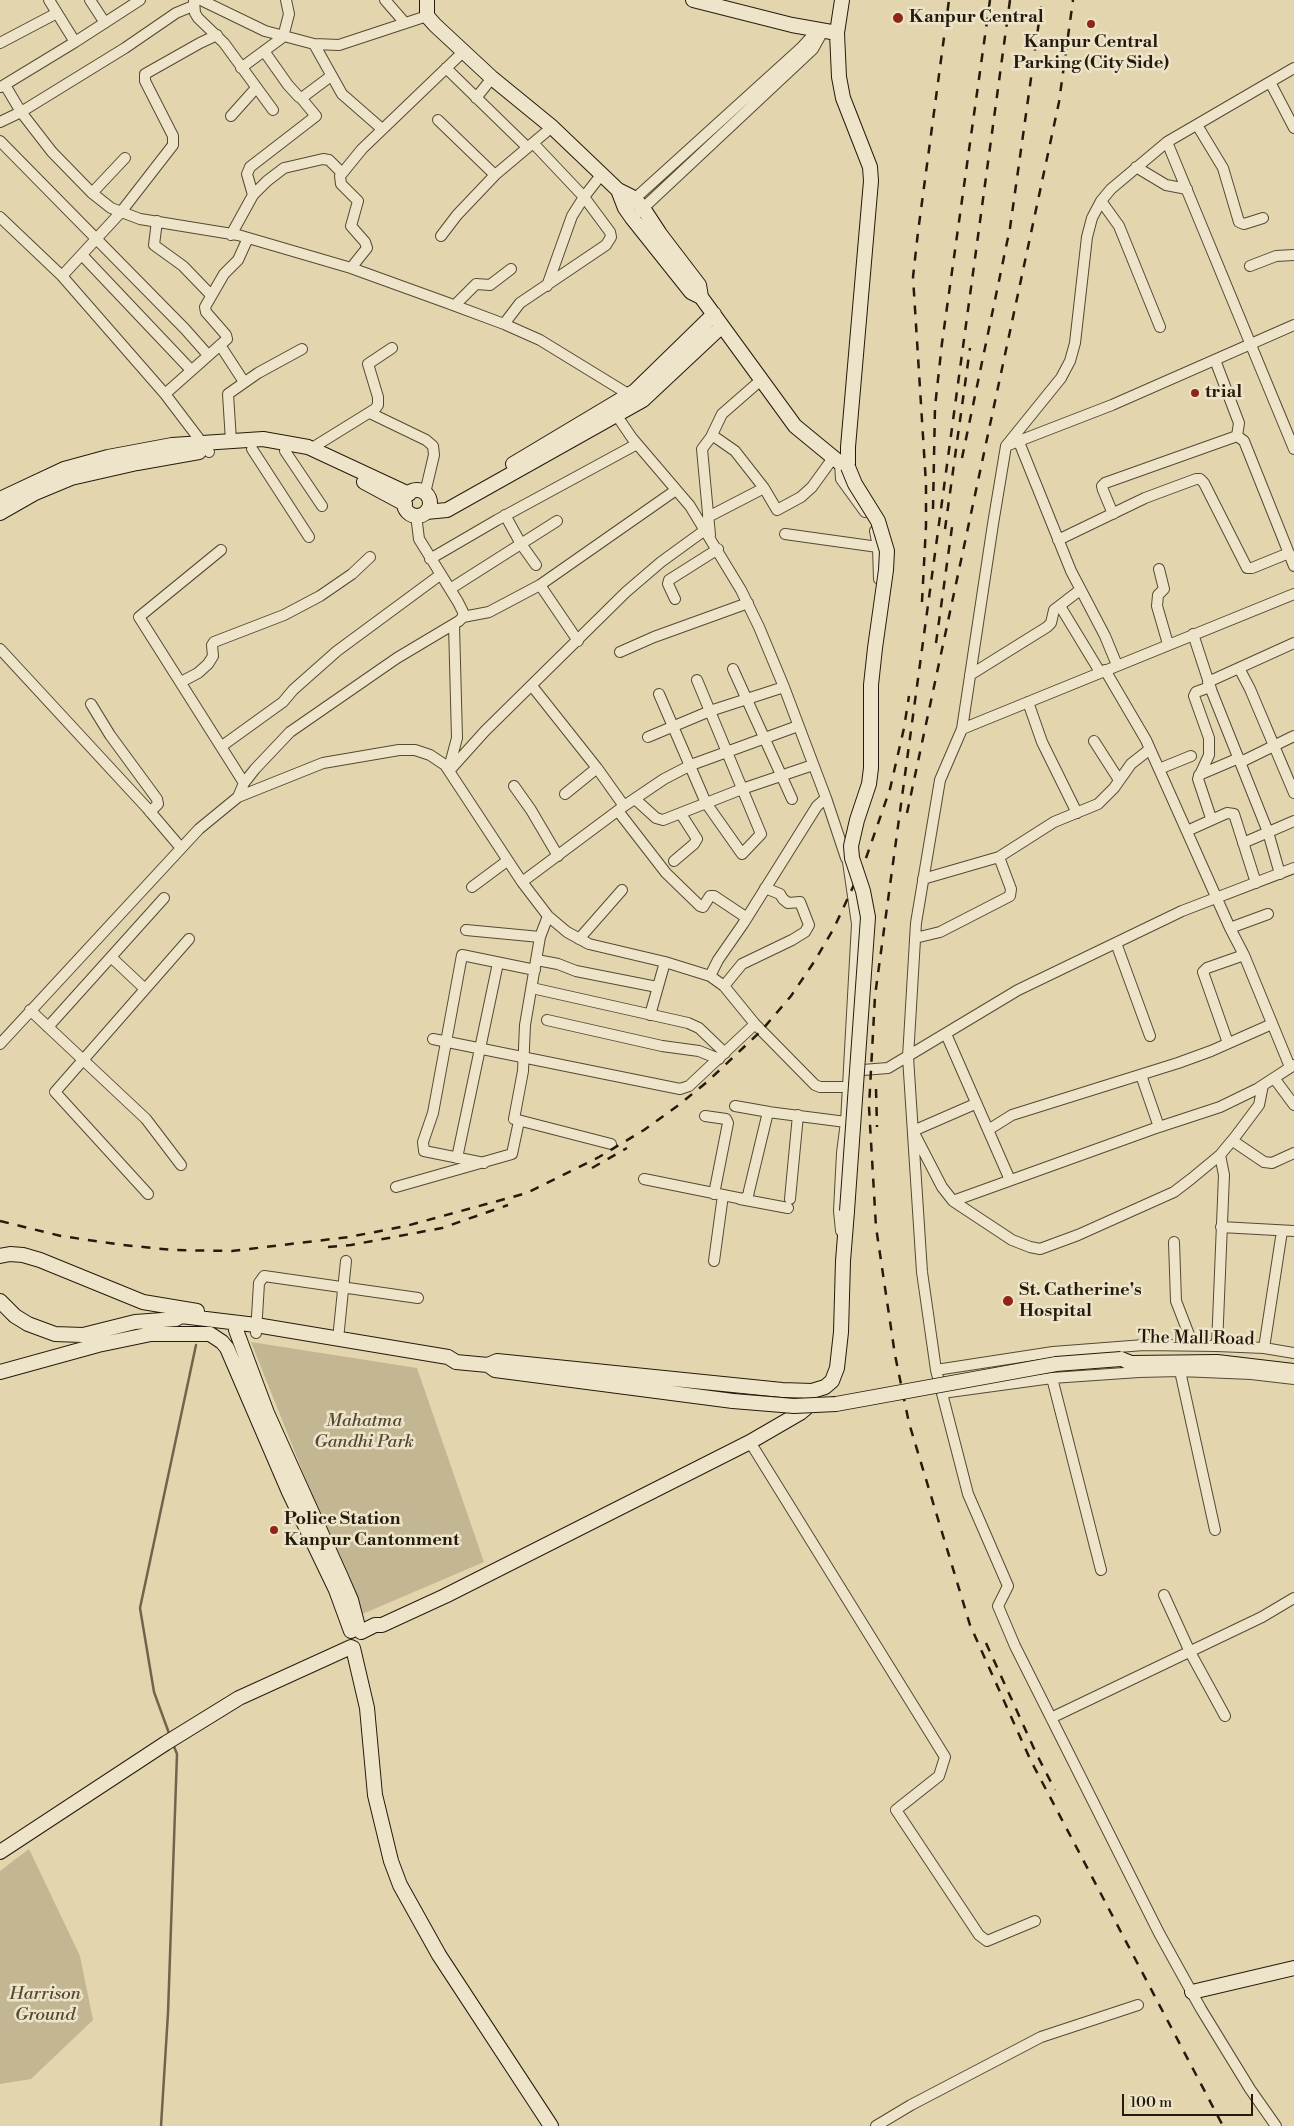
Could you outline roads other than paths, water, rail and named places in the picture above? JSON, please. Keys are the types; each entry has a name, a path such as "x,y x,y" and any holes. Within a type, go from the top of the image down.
{"street":[{"path":"49,0 75,42"},
{"path":"90,0 105,23"},
{"path":"140,0 2,86 52,152 92,193 111,208 140,219 248,238 352,268 455,305 540,340 635,398"},
{"path":"241,68 283,37 289,14 286,0"},
{"path":"385,0 404,23"},
{"path":"428,0 427,16 492,78 552,127 618,190 634,208 691,292 701,297 795,426 842,463 878,520 887,551 871,685 871,768 869,784 851,846 852,858 864,891 868,917 843,1262 841,1332 837,1368 832,1381 825,1387 812,1391 677,1380 497,1361 488,1366"},
{"path":"693,0 824,31"},
{"path":"634,208 801,48 810,37 824,31 842,0"},
{"path":"196,2 283,37 314,44 339,45 427,16"},
{"path":"196,2 198,18 217,35 273,110"},
{"path":"0,122 21,112 196,2"},
{"path":"0,43 57,13"},
{"path":"824,31 839,77 842,98 865,150 870,167 871,182 848,447 842,463 841,479 872,521 878,547 880,571 869,645 865,777 848,832 846,858"},
{"path":"62,276 121,212 174,142 173,136 144,81 145,74 217,35"},
{"path":"314,44 331,76 348,100 382,129"},
{"path":"253,195 247,174 250,167 316,116 301,98 296,96 264,50"},
{"path":"352,268 367,248 365,242 351,226 358,201 341,184 339,179 342,173 362,148 463,52"},
{"path":"446,68 584,197 610,232 609,241 515,307 504,324"},
{"path":"1276,2126 1250,2089 1159,1933 1015,1646 998,1606 1008,1586 968,1494 936,1370 922,1272 908,1057 915,938 923,879 940,780 962,729 1006,446 1061,378 1070,361 1075,343 1087,238 1092,218 1101,201 1111,189 1167,142 1294,68"},
{"path":"301,98 331,76"},
{"path":"476,98 492,78"},
{"path":"1270,82 1294,128"},
{"path":"231,116 256,88"},
{"path":"438,120 495,175"},
{"path":"1197,125 1219,159 1239,222 1244,224 1264,218"},
{"path":"442,236 462,210 495,175 552,127"},
{"path":"0,140 97,238 208,355"},
{"path":"1167,142 1294,449"},
{"path":"92,193 125,158"},
{"path":"231,235 253,195 276,173 294,164 326,159 342,173"},
{"path":"1136,167 1166,186 1187,189"},
{"path":"547,286 572,216 601,175"},
{"path":"1101,201 1119,226 1160,327"},
{"path":"0,216 62,276 164,394 206,448"},
{"path":"157,221 154,245 183,266 211,295"},
{"path":"164,394 220,345 227,336 204,309 224,274 238,260 248,238"},
{"path":"82,255 191,370"},
{"path":"1250,266 1276,256 1294,255"},
{"path":"455,305 476,284 490,285 511,269"},
{"path":"635,398 714,314"},
{"path":"1006,446 1112,406 1294,325"},
{"path":"407,499 407,510 444,501 459,495 614,411 662,383 722,326"},
{"path":"220,345 244,382"},
{"path":"312,448 375,409 379,402 368,364 392,348"},
{"path":"231,442 228,394 244,382 302,349"},
{"path":"1215,360 1239,423 1237,436"},
{"path":"707,534 708,517 701,452 712,435 719,418 726,409 761,380"},
{"path":"614,411 637,444 690,506 748,603 784,686 826,798 846,858 858,924 839,1211 843,1262"},
{"path":"370,413 426,440 433,446 434,455 419,540 463,612 462,617"},
{"path":"712,435 735,451 764,488 774,508 780,510 812,487 822,476 842,463"},
{"path":"1113,514 1103,490 1102,486 1105,483 1237,436"},
{"path":"1237,436 1244,441 1294,566"},
{"path":"0,499 63,475 187,453 231,442 263,440 288,442 312,448 407,499"},
{"path":"1019,442 1058,540 1117,665"},
{"path":"430,559 505,515 637,444"},
{"path":"206,448 286,451 322,462 407,499"},
{"path":"252,449 309,537"},
{"path":"286,451 322,506"},
{"path":"0,514 63,475"},
{"path":"1058,540 1145,498 1198,479 1204,483 1247,568 1252,568 1289,554"},
{"path":"708,517 764,488"},
{"path":"407,499 418,490 424,506"},
{"path":"238,797 244,783 255,769 290,732 397,658 454,625 462,617 489,612 540,585 676,490"},
{"path":"505,515 521,544 536,565"},
{"path":"450,589 557,521"},
{"path":"448,771 485,731 626,592 660,562 707,534"},
{"path":"785,534 878,547"},
{"path":"221,550 140,615 139,618 244,783"},
{"path":"675,600 668,584 669,580 718,550"},
{"path":"181,682 198,673 208,664 213,656 212,645 214,642 284,615 320,596 352,574 370,558"},
{"path":"1159,569 1164,589 1158,595 1157,605 1168,644"},
{"path":"222,746 283,702 293,690 329,657 440,575"},
{"path":"540,585 578,641"},
{"path":"970,675 1047,627 1051,623 1053,612 1080,590"},
{"path":"962,729 1294,594"},
{"path":"620,652 654,637 748,603"},
{"path":"953,1201 1220,1107 1263,1085 1292,1066 1272,1024 1244,955 1216,898 1150,749 1103,671 1060,606"},
{"path":"448,771 458,738 454,625"},
{"path":"1193,634 1209,684 1268,832 1280,874"},
{"path":"1211,818 1199,785 1199,775 1208,755 1210,744 1194,696 1196,692 1209,684 1294,642"},
{"path":"0,649 181,848"},
{"path":"1239,668 1250,689 1294,793"},
{"path":"733,669 792,799"},
{"path":"659,694 706,803 742,854 761,834 697,680"},
{"path":"532,686 597,768 651,855 700,907 704,906 710,896 714,896 747,918"},
{"path":"648,737 710,711 784,686"},
{"path":"1028,702 1042,742 1077,813"},
{"path":"91,704 110,735 157,799 158,804 150,812"},
{"path":"522,882 664,779 691,765 726,751 798,726"},
{"path":"1199,775 1240,760 1294,736"},
{"path":"1094,741 1119,780"},
{"path":"923,879 999,857 1054,822 1098,804 1131,764 1150,749"},
{"path":"0,1044 199,829 238,797 323,763 399,750 415,750 430,755 445,765 507,861 548,916 578,939 597,946 665,962 710,976 724,986 755,1024 815,1084 820,1087 847,1087"},
{"path":"1159,769 1191,756"},
{"path":"635,799 659,820 681,814 742,789 813,764"},
{"path":"565,794 597,768"},
{"path":"514,786 558,856"},
{"path":"710,976 718,960 747,918 817,806 826,798"},
{"path":"1187,831 1211,818 1227,813 1234,814 1256,883"},
{"path":"674,861 697,841 681,814"},
{"path":"1243,843 1294,820"},
{"path":"915,938 940,932 1010,896 1011,889 999,857"},
{"path":"472,888 507,861"},
{"path":"848,1071 888,1068 1018,990 1216,898 1294,868"},
{"path":"724,986 742,964 792,940 805,932 809,925 800,902 788,903 780,894 764,888"},
{"path":"578,939 622,890"},
{"path":"48,1026 164,898"},
{"path":"1230,928 1268,914"},
{"path":"548,916 540,936 525,1025 524,1058 514,1119 611,1144"},
{"path":"466,930 540,936"},
{"path":"148,1194 55,1092 189,939"},
{"path":"1116,943 1150,1036"},
{"path":"484,1163 424,1151 423,1142 433,1113 462,955 498,963 558,964 576,971 657,986"},
{"path":"1228,1043 1202,972 1207,968 1244,955"},
{"path":"111,957 145,989"},
{"path":"650,1015 665,962"},
{"path":"457,1158 498,963"},
{"path":"532,988 688,1023 699,1028 722,1056"},
{"path":"30,1010 146,1119 181,1165"},
{"path":"547,1020 662,1046 722,1056"},
{"path":"433,1039 680,1089 689,1086 755,1024"},
{"path":"988,1130 1012,1114 1178,1063 1272,1024"},
{"path":"946,1034 975,1104 1010,1180"},
{"path":"1141,1075 1159,1127"},
{"path":"1274,1078 1294,1106"},
{"path":"913,1130 942,1187 953,1201 1012,1240 1040,1249 1108,1223 1174,1192 1220,1155 1233,1140 1259,1105 1263,1085"},
{"path":"913,1130 975,1104"},
{"path":"735,1106 846,1122"},
{"path":"739,1199 748,1196 766,1116 769,1112"},
{"path":"705,1116 726,1119 728,1123 719,1195 714,1261"},
{"path":"644,1179 739,1199 789,1204 798,1116"},
{"path":"396,1187 512,1154 519,1121"},
{"path":"1233,1140 1260,1161 1268,1163 1294,1153"},
{"path":"1217,1346 1224,1175 1220,1155"},
{"path":"1221,1227 1294,1231"},
{"path":"1264,1348 1282,1231"},
{"path":"1174,1242 1176,1301 1193,1345"},
{"path":"0,1256 10,1254 23,1255 48,1263 143,1302 191,1309 236,1327 267,1413 316,1535"},
{"path":"338,1339 346,1261"},
{"path":"256,1329 259,1283 264,1276 418,1298"},
{"path":"0,1301 15,1316 28,1324 48,1332 68,1336 83,1335 135,1322 176,1319 181,1316 206,1327 227,1348 289,1492 316,1535 351,1600 356,1639 356,1664 360,1672 367,1708 376,1795 400,1886 438,1955 551,2126"},
{"path":"0,1372 98,1345 151,1334 206,1327 236,1327 338,1339 448,1357 456,1362"},
{"path":"256,1329 448,1364 456,1362 488,1366 495,1370 734,1401 794,1406 836,1404 1056,1364 1121,1359"},
{"path":"936,1370 1053,1352 1144,1345 1264,1348 1294,1353"},
{"name":"The Mall Road","path":"1121,1359 1132,1355 1167,1354 1248,1357 1294,1362"},
{"name":"The Mall Road","path":"1121,1359 1131,1363 1217,1362 1294,1371"},
{"path":"942,1393 1052,1378 1180,1371 1250,1374 1294,1380"},
{"path":"1180,1371 1215,1530"},
{"path":"1052,1378 1101,1570"},
{"path":"0,1852 189,1728 240,1698 318,1660 324,1654 356,1639 375,1625 382,1625 445,1596 784,1424 806,1408 812,1391"},
{"path":"750,1442 945,1757 939,1776 896,1810 979,1935 986,1941 1034,1921"},
{"path":"1164,1595 1190,1652 1225,1716"},
{"path":"1051,1718 1262,1617 1294,1598"},
{"path":"1192,1992 1294,1968"},
{"path":"876,2126 911,2105 1041,2037 1138,2005"}],"waterway":[{"path":"170,1736 154,1692 140,1608 196,1345"},
{"path":"161,2126 168,2013 177,1754 173,1744"}],"railway":[{"path":"922,602 926,484 913,277 949,0"},
{"path":"933,509 935,407 942,343 990,0"},
{"path":"1010,0 875,996 869,1107 876,1227 895,1355 909,1423 970,1625 1030,1759 1223,2126"},
{"path":"962,458 1010,228 1042,0"},
{"path":"907,813 1059,102 1073,0"},
{"path":"945,529 970,348"},
{"path":"936,643 953,520"},
{"path":"0,1221 61,1236 123,1245 173,1250 232,1251 349,1237 406,1226 527,1193 599,1157 644,1130 707,1082 762,1030 791,996 814,962 834,928 865,861 890,789 904,728 909,696"},
{"path":"876,1089 877,1127"},
{"path":"592,1168 627,1148"},
{"path":"328,1247 351,1245 442,1228 508,1205"},
{"path":"986,1643 1055,1790"}],"place":[{"name":"Kanpur Central","path":"898,18"},
{"name":"Kanpur Central Parking (City Side)","path":"1091,24"},
{"name":"trial","path":"1195,393"},
{"name":"St. Catherine's Hospital","path":"1008,1301"},
{"name":"Police Station Kanpur Cantonment","path":"274,1530"}],"park label":[{"name":"Mahatma Gandhi Park","path":"364,1432"},
{"name":"Harrison Ground","path":"45,2005"}]}
